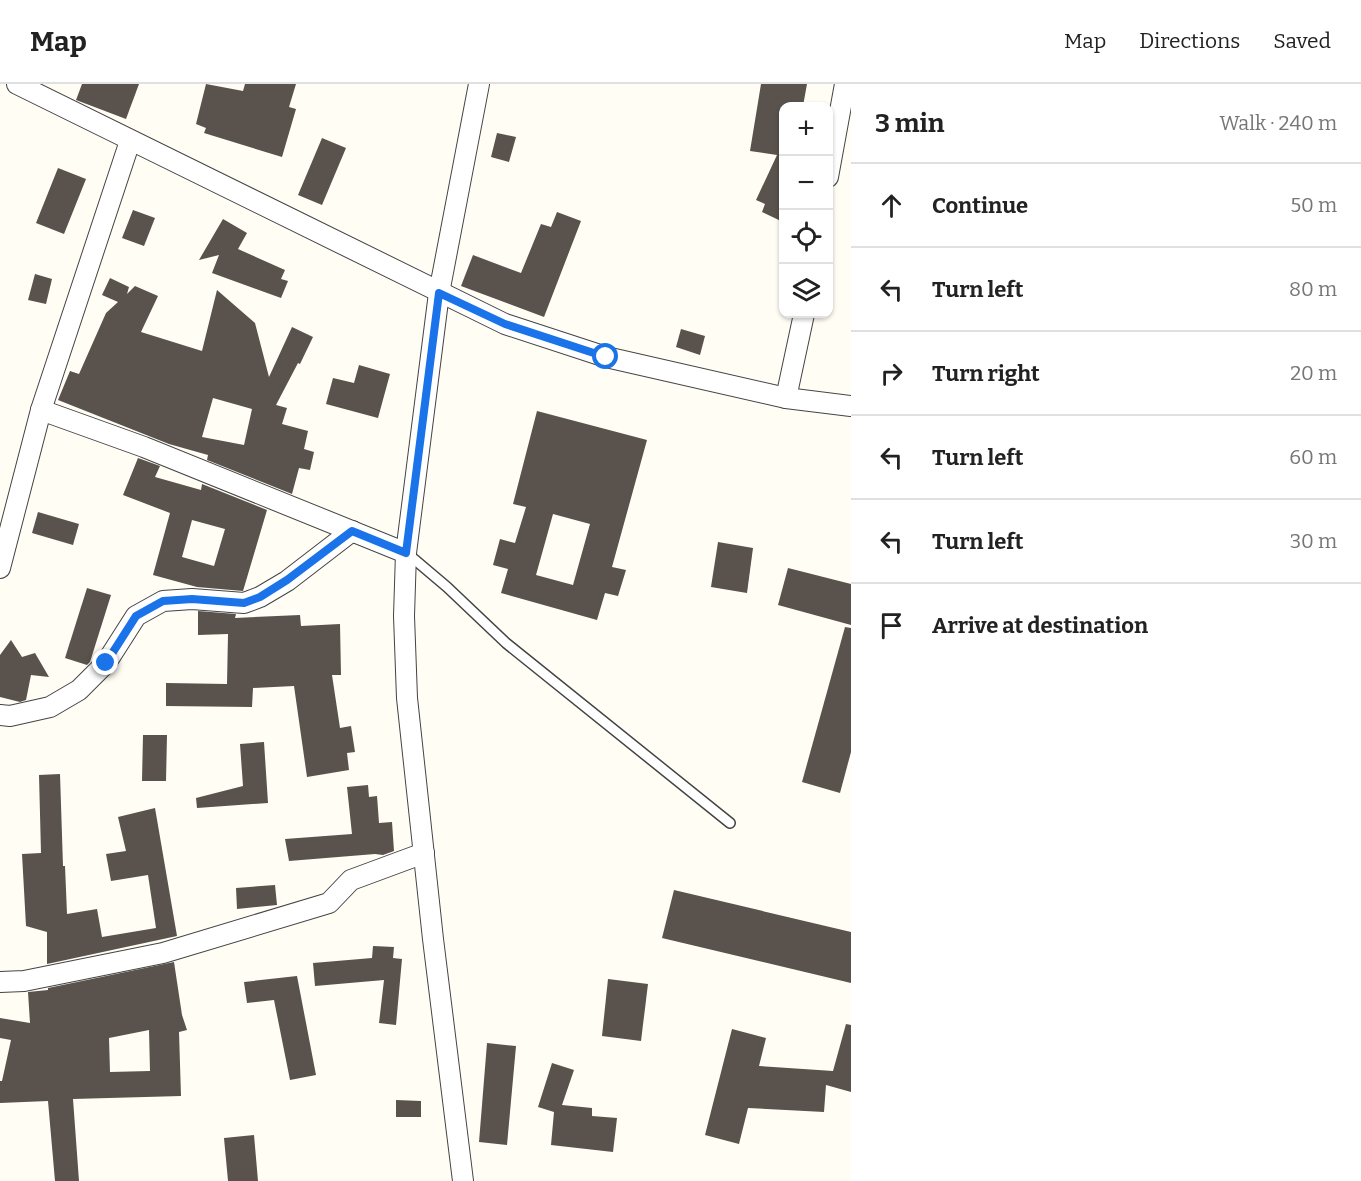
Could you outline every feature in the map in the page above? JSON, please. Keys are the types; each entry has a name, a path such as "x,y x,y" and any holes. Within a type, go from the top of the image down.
{"street":[{"path":"17,84 505,324 606,357 786,398 851,406"},
{"path":"463,1181 407,698 404,616 406,553 439,293 479,84"},
{"path":"832,156 845,84"},
{"path":"0,568 41,410 130,141"},
{"path":"786,398 803,318"},
{"path":"41,410 144,447 406,553"},
{"path":"0,715 10,716 50,707 79,690 106,663 136,616 163,601 192,599 244,603 260,597 287,580 352,531"},
{"path":"0,982 24,981 163,953 329,903 351,880 424,853"}],"lane":[{"path":"406,553 447,587 506,643 730,823"}],"building":[{"path":"82,84 139,84 126,119 76,100"},
{"path":"206,84 243,91 245,84 296,84 289,107 296,109 282,157 204,133 206,128 196,124"},
{"path":"761,84 807,84 804,102 779,102 779,220 762,212 765,204 756,200 777,155 750,151"},
{"path":"497,133 516,137 509,162 491,157"},
{"path":"322,138 346,148 322,205 298,195"},
{"path":"58,168 86,179 64,234 36,223"},
{"path":"133,210 155,218 144,246 122,238"},
{"path":"557,212 581,221 544,317 461,286 473,255 521,273 541,224 551,227"},
{"path":"223,219 247,233 238,249 285,270 281,279 288,281 281,298 212,273 219,255 199,260"},
{"path":"35,274 52,279 46,304 28,300"},
{"path":"110,278 129,287 127,294 135,286 158,296 141,332 202,351 217,290 255,323 269,377 292,327 313,337 276,405 287,408 282,424 308,431 304,449 314,452 310,470 299,468 292,494 207,460 208,455 169,444 58,400 70,371 79,374 106,313 118,302 102,295","holes":["213,398 252,409 244,445 202,437"]},
{"path":"681,329 705,336 700,355 676,347"},
{"path":"359,365 390,374 378,418 326,404 333,378 354,383"},
{"path":"537,411 647,440 612,567 626,570 618,596 605,593 597,620 501,593 508,569 493,565 500,539 515,543 526,507 513,504","holes":["553,514 590,524 573,585 536,575"]},
{"path":"138,458 160,466 155,477 201,490 202,484 267,510 243,591 197,587 153,575 170,513 123,495","holes":["192,520 225,529 214,566 182,557"]},
{"path":"38,512 79,524 73,545 32,533"},
{"path":"718,542 753,548 747,593 711,587"},
{"path":"788,568 851,584 851,625 778,605"},
{"path":"87,588 111,595 90,662 87,665 65,658"},
{"path":"198,611 236,614 235,618 300,615 301,626 340,624 341,675 332,675 340,728 351,726 355,752 347,753 349,770 307,777 294,686 253,688 252,707 166,706 166,683 227,684 228,634 198,635"},
{"path":"845,627 851,628 851,752 840,793 802,782"},
{"path":"11,640 22,657 35,653 49,677 31,675 26,700 20,702 0,697 0,655"},
{"path":"143,735 167,735 166,781 142,781"},
{"path":"264,742 268,803 197,808 196,798 243,786 240,744"},
{"path":"60,774 67,914 97,909 102,937 156,928 148,875 111,881 106,854 126,851 118,817 155,808 177,936 47,964 47,932 26,926 22,854 41,853 39,775"},
{"path":"368,785 369,797 377,796 379,823 392,822 394,851 383,855 289,861 285,839 352,834 347,787"},
{"path":"275,885 277,905 237,909 236,888"},
{"path":"674,890 851,932 851,983 662,938"},
{"path":"373,946 394,947 393,958 402,959 396,1025 379,1023 384,980 315,986 313,963 372,958"},
{"path":"174,962 182,1015 187,1030 179,1032 181,1096 73,1099 79,1181 55,1181 48,1101 0,1103 0,1081 2,1081 11,1040 0,1038 0,1018 30,1023 28,992 48,990 48,988","holes":["149,1030 150,1071 110,1072 109,1038"]},
{"path":"297,976 316,1075 290,1080 274,1000 247,1003 244,982"},
{"path":"608,979 648,984 641,1041 602,1036"},
{"path":"846,1024 851,1025 851,1092 826,1085 824,1112 748,1108 739,1144 705,1135 732,1029 766,1038 759,1066 833,1071"},
{"path":"487,1043 516,1046 507,1145 479,1142"},
{"path":"552,1063 574,1070 562,1105 592,1108 592,1116 617,1118 613,1152 551,1145 554,1112 538,1107"},
{"path":"396,1100 421,1101 421,1117 396,1117"},
{"path":"254,1135 258,1181 228,1181 224,1138"}],"route":[{"path":"106,663 136,616 163,601 192,599 244,603 260,597 287,580 352,531 406,553 439,293 505,324 606,357"}]}
